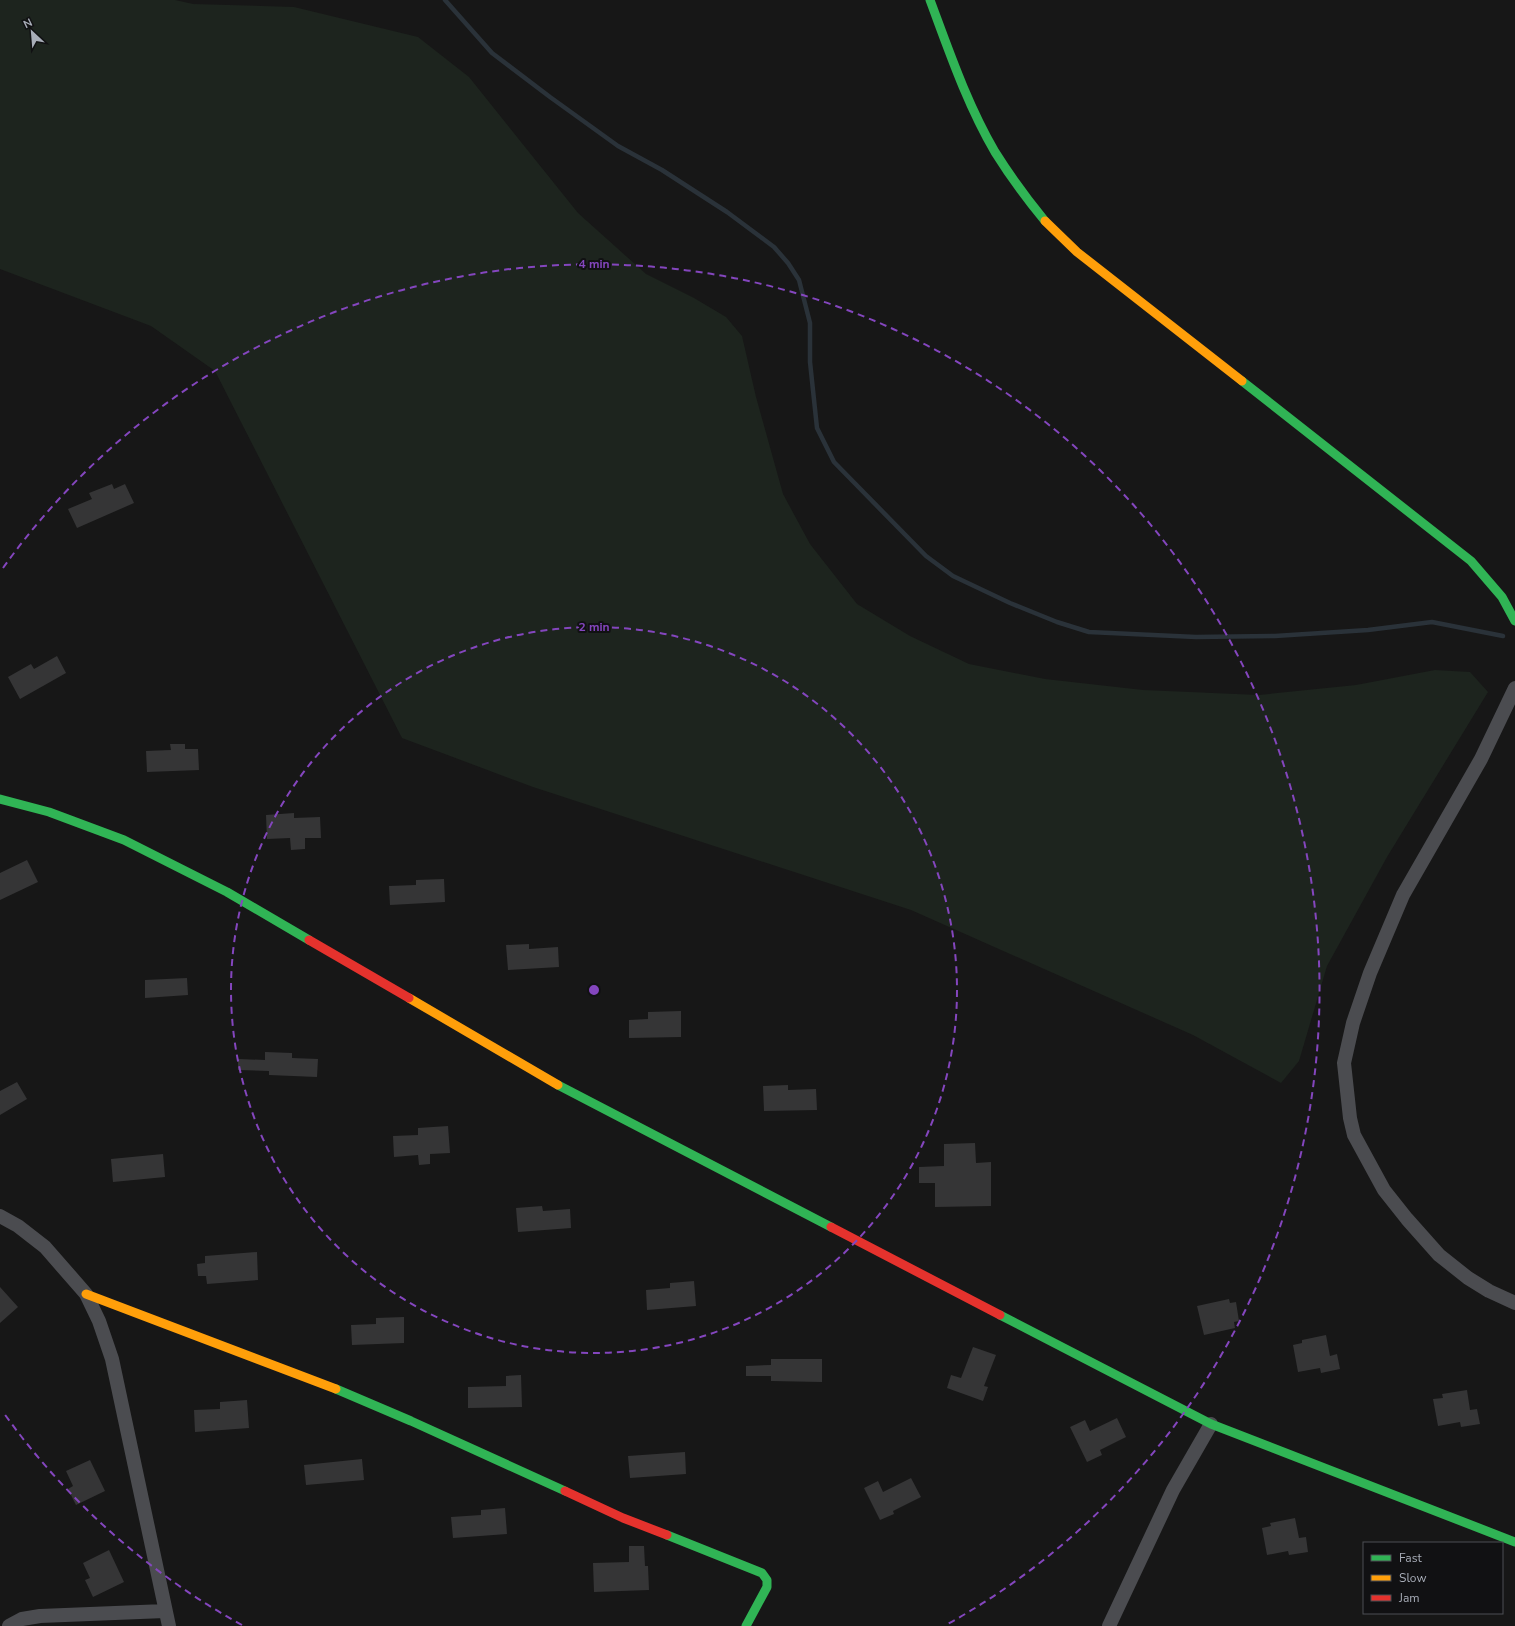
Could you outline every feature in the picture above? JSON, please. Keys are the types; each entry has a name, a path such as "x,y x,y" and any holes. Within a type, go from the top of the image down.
{"street":[{"path":"930,0 976,115 998,156 1017,185 1047,224 1077,252 1124,290 1190,340 1471,561 1497,591 1513,614 1515,621"},
{"path":"1515,688 1478,765 1403,895 1370,973 1353,1023 1344,1063 1350,1118 1354,1136 1384,1190 1407,1219 1439,1254 1468,1278 1489,1291 1515,1303"},
{"path":"0,798 49,812 124,840 227,892 569,1090 1211,1424 1515,1542"},
{"path":"0,1216 18,1226 45,1247 86,1294 99,1321 112,1358 169,1626"},
{"path":"86,1294 322,1383 411,1421 623,1518 758,1571 767,1580 767,1587 746,1626"},
{"path":"1109,1626 1172,1490 1211,1424"},
{"path":"9,1626 22,1619 40,1616 165,1611"}],"shaded area":[{"path":"0,0 175,0 193,4 294,7 418,37 469,77 578,213 646,274 694,298 726,317 742,336 756,397 783,494 810,544 857,604 910,636 969,664 1045,679 1143,690 1259,695 1356,685 1435,670 1470,672 1488,692 1387,857 1327,966 1299,1061 1281,1083 1193,1035 911,910 533,787 402,738 215,371 151,326 0,269"}],"building":[{"path":"112,484 114,489 125,484 134,503 77,528 68,509 92,499 89,493"},
{"path":"57,656 66,673 20,699 8,677 31,664 34,669"},
{"path":"170,744 185,744 185,749 198,749 199,770 147,772 146,751 171,750"},
{"path":"294,813 294,818 320,817 321,838 305,838 305,849 291,850 290,838 267,839 266,815"},
{"path":"27,860 38,882 0,900 0,873"},
{"path":"444,879 445,902 390,905 389,886 416,885 416,880"},
{"path":"529,944 529,949 558,947 559,967 508,970 506,945"},
{"path":"187,978 188,995 145,998 145,980"},
{"path":"681,1011 681,1037 629,1038 629,1020 648,1019 648,1012"},
{"path":"265,1052 292,1053 292,1058 318,1059 317,1077 269,1075 269,1071 238,1070 238,1059 265,1060"},
{"path":"17,1082 27,1099 0,1115 0,1091"},
{"path":"788,1085 788,1090 816,1089 817,1110 764,1111 763,1086"},
{"path":"448,1126 450,1153 430,1154 430,1164 419,1165 418,1155 394,1157 393,1136 418,1135 418,1128"},
{"path":"975,1143 976,1163 991,1162 991,1206 935,1207 935,1183 919,1183 919,1167 944,1166 944,1144"},
{"path":"163,1154 165,1177 113,1182 111,1159"},
{"path":"542,1206 543,1211 570,1209 571,1228 518,1232 516,1208"},
{"path":"257,1252 258,1280 207,1284 206,1276 198,1276 197,1264 205,1263 205,1256"},
{"path":"694,1281 696,1306 647,1310 646,1290 670,1288 670,1283"},
{"path":"0,1287 18,1307 0,1323"},
{"path":"1229,1299 1230,1303 1236,1302 1239,1321 1234,1322 1235,1328 1204,1335 1197,1306"},
{"path":"404,1317 404,1343 352,1345 351,1325 376,1324 376,1318"},
{"path":"1326,1335 1330,1356 1337,1354 1340,1369 1321,1373 1320,1368 1298,1372 1293,1345 1302,1343 1302,1340"},
{"path":"973,1347 996,1355 984,1386 988,1387 983,1401 947,1388 951,1375 961,1378"},
{"path":"771,1359 822,1359 822,1382 771,1381 771,1376 746,1376 746,1366 771,1365"},
{"path":"521,1375 522,1407 468,1408 468,1387 506,1386 506,1376"},
{"path":"1467,1390 1470,1410 1477,1409 1480,1424 1461,1427 1460,1422 1438,1426 1433,1399 1443,1398 1442,1394"},
{"path":"247,1400 249,1428 195,1432 194,1410 220,1409 220,1402"},
{"path":"1117,1418 1126,1437 1100,1450 1102,1455 1087,1462 1070,1427 1085,1420 1090,1431"},
{"path":"685,1452 686,1474 630,1478 628,1456"},
{"path":"362,1459 364,1480 306,1485 304,1465"},
{"path":"90,1460 105,1491 76,1505 68,1489 73,1486 66,1471"},
{"path":"911,1478 921,1497 893,1511 894,1514 880,1520 864,1488 878,1481 883,1492"},
{"path":"505,1508 507,1534 453,1538 451,1517 481,1515 481,1510"},
{"path":"1295,1518 1299,1538 1306,1537 1308,1552 1289,1555 1288,1551 1267,1555 1262,1528 1271,1526 1270,1523"},
{"path":"629,1546 644,1546 645,1566 648,1566 649,1590 594,1592 593,1563 629,1562"},
{"path":"109,1550 124,1582 93,1597 85,1580 90,1578 83,1563"}],"waterway":[{"path":"445,0 492,53 550,97 618,146 662,170 727,212 774,247 788,263 799,280 810,323 810,362 817,428 834,462 926,556 953,576 1010,603 1057,622 1089,632 1196,637 1275,636 1368,630 1432,622 1503,636"}],"traffic: fast":[{"path":"930,0 959,77 985,134 1007,170 1045,221"},
{"path":"1242,381 1471,561 1502,597 1515,621"},
{"path":"0,799 49,812 124,840 227,892 309,940"},
{"path":"558,1085 831,1227"},
{"path":"1000,1315 1211,1424 1515,1542"},
{"path":"336,1389 411,1421 565,1491"},
{"path":"667,1535 762,1573 767,1580 767,1587 746,1626"}],"traffic: slow":[{"path":"1045,221 1077,252 1242,381"},
{"path":"409,998 558,1085"},
{"path":"86,1294 336,1389"}],"traffic: jam":[{"path":"309,940 409,998"},
{"path":"831,1227 1000,1315"},
{"path":"565,1491 623,1518 667,1535"}]}
